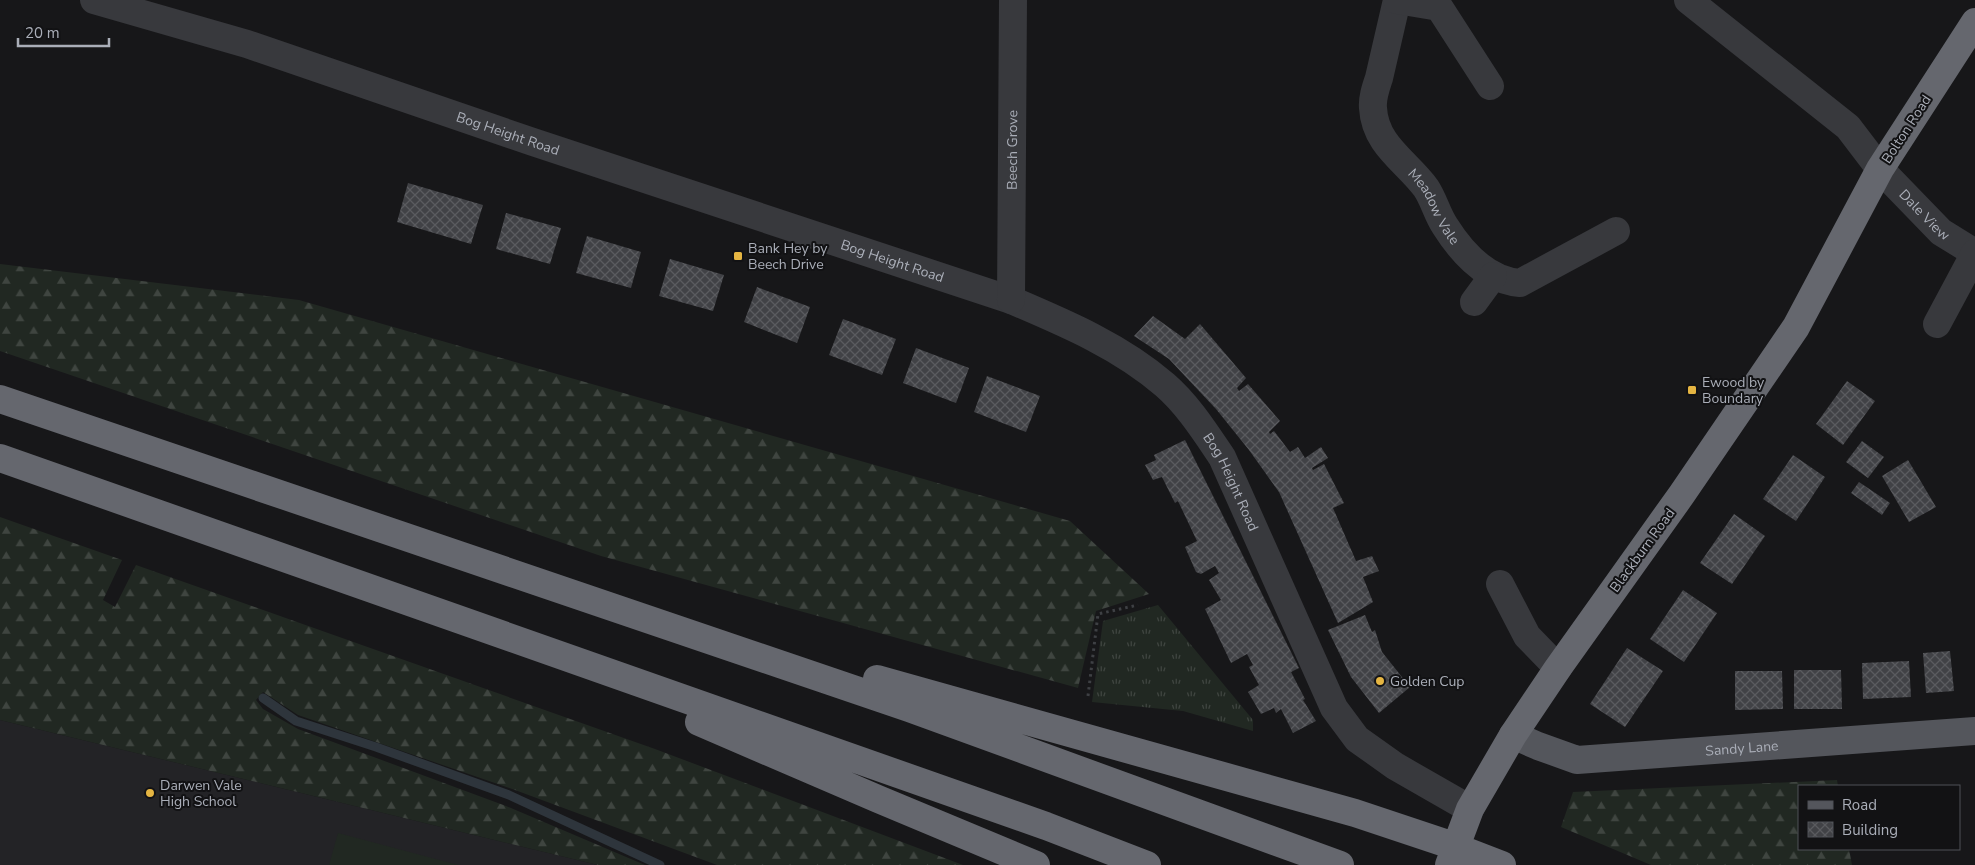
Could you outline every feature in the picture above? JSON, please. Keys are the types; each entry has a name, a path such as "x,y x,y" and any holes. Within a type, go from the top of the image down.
{"highway":[{"name":"Bolton Road","path":"1844,239 1880,169 1975,22"},
{"name":"Blackburn Road","path":"1449,865 1470,809 1513,735 1558,668 1682,494 1796,327 1844,239"},
{"path":"0,399 909,708 1338,864"},
{"path":"0,458 1037,822 1147,865"},
{"path":"558,589 1355,813 1445,843 1502,865"},
{"path":"493,632 878,800 1036,865"}],"main road":[{"name":"Sandy Lane","path":"1513,735 1577,760 1975,731"}],"street":[{"name":"Bog Height Road","path":"94,0 247,44 533,142 1011,300 1076,327 1128,358 1165,385 1197,421 1222,457 1334,708 1357,739 1395,766 1470,809"},
{"name":"Beech Grove","path":"1011,300 1013,0"},
{"path":"1396,0 1439,7 1490,86"},
{"name":"Meadow Vale","path":"1396,0 1372,106 1376,128 1387,145 1426,188 1444,224 1462,250 1477,265 1493,276 1507,282 1520,283 1616,231"},
{"name":"Dale View","path":"1688,0 1848,127 1880,169 1940,232 1975,253 1937,324"},
{"path":"1474,302 1493,276"},
{"path":"1500,584 1527,636 1558,668"}],"path":[{"path":"1088,696 1098,614 1138,604"}],"shaded area":[{"name":"Darwen Vale High School","path":"0,720 598,865 0,865"}],"green space":[{"path":"0,264 299,300 1070,521 1149,594 1096,611 1078,688 601,556 0,351"},
{"path":"0,517 122,560 103,600 115,607 136,565 655,749 963,865 717,865 515,790 298,715 263,692 256,700 263,709 298,729 506,806 645,865 598,865 0,720"},
{"path":"1158,605 1253,720 1253,731 1183,711 1092,702 1103,621"},
{"path":"1837,780 1838,785 1798,785 1798,850 1849,850 1852,865 1651,865 1561,827 1573,792"},
{"path":"338,833 458,865 329,865"}],"building":[{"path":"408,183 483,205 471,244 397,222"},
{"path":"506,213 561,228 550,264 496,249"},
{"path":"587,236 641,252 631,288 576,273"},
{"path":"670,259 724,275 713,311 659,296"},
{"path":"757,287 810,307 797,343 744,322"},
{"path":"1153,316 1185,339 1200,324 1246,378 1237,388 1239,391 1248,384 1280,421 1269,432 1270,434 1274,431 1290,452 1298,447 1305,458 1321,447 1328,458 1312,468 1313,470 1324,464 1344,503 1333,508 1356,561 1372,556 1379,571 1363,577 1373,602 1338,623 1279,492 1216,409 1169,359 1134,336"},
{"path":"843,319 896,339 882,375 829,355"},
{"path":"916,348 969,368 956,403 903,383"},
{"path":"987,376 1040,396 1026,432 974,412"},
{"path":"1847,381 1875,401 1843,445 1816,424"},
{"path":"1185,440 1299,668 1291,672 1305,699 1303,700 1316,721 1293,733 1281,709 1276,713 1274,708 1261,714 1248,692 1259,685 1249,667 1253,665 1247,654 1231,663 1205,609 1221,600 1209,580 1219,573 1215,566 1201,574 1196,572 1185,547 1197,541 1178,501 1175,503 1162,477 1153,480 1145,465 1156,460 1154,455"},
{"path":"1862,441 1884,457 1868,478 1846,462"},
{"path":"1793,455 1825,477 1796,521 1763,499"},
{"path":"1908,460 1936,507 1909,522 1882,476"},
{"path":"1859,482 1890,503 1882,515 1851,493"},
{"path":"1734,514 1765,536 1732,584 1700,563"},
{"path":"1683,590 1717,613 1684,662 1650,639"},
{"path":"1365,615 1372,632 1375,630 1382,652 1410,687 1379,713 1351,677 1328,630"},
{"path":"1627,648 1663,671 1625,727 1590,704"},
{"path":"1950,651 1954,691 1926,693 1923,653"},
{"path":"1909,661 1911,697 1863,699 1862,663"},
{"path":"1794,670 1841,670 1842,709 1794,709"},
{"path":"1735,671 1782,671 1783,709 1735,710"}],"waterway":[{"path":"263,698 296,721 376,747 509,795 660,865"}],"place":[{"name":"Bank Hey by Beech Drive","path":"738,256"},
{"name":"Ewood by Boundary","path":"1692,390"},
{"name":"Golden Cup","path":"1380,681"},
{"name":"Darwen Vale High School","path":"150,793"}]}
